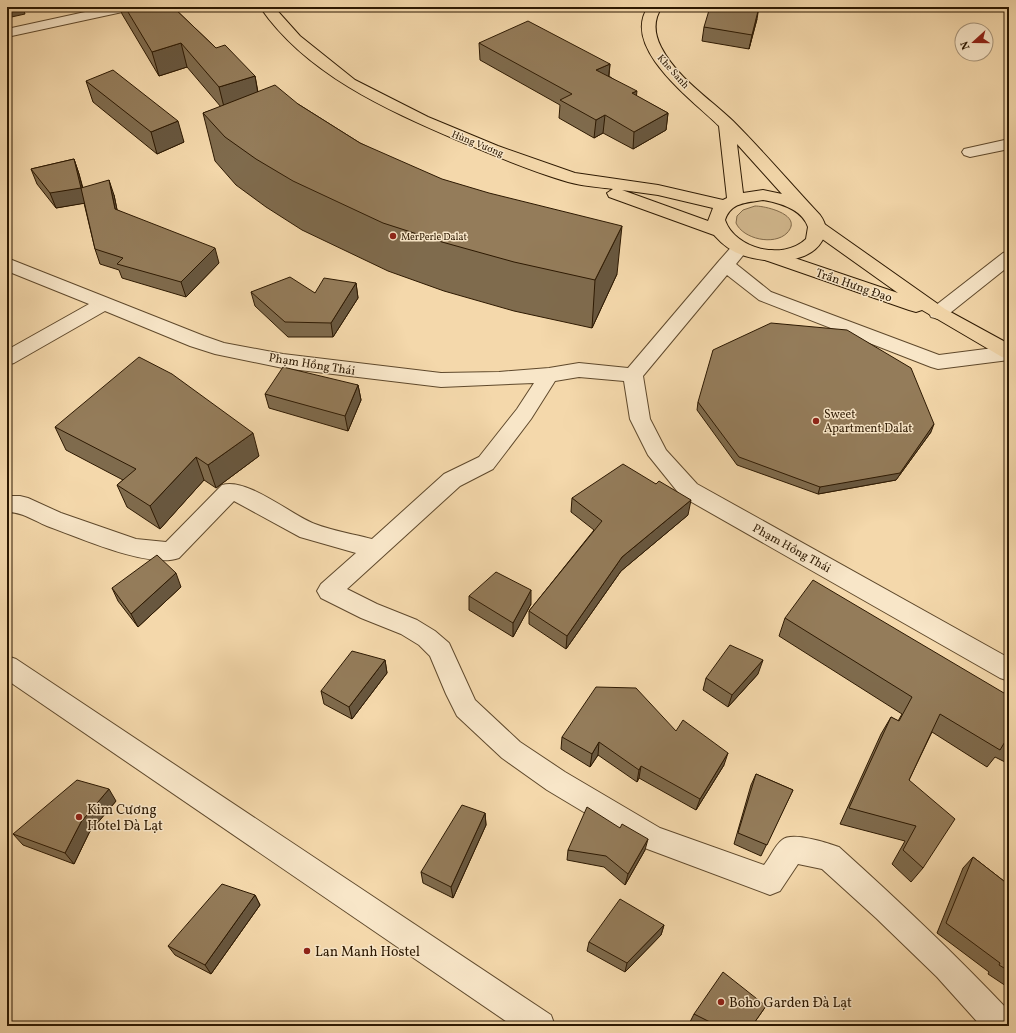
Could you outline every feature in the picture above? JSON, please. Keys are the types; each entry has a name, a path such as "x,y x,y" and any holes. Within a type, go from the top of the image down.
{"main road":[{"name":"Hùng Vương","path":"267,7 295,39 350,83 423,120 492,149 572,178 729,202"},
{"name":"Khe Sanh","path":"655,7 648,20 649,33 658,55 672,72 727,124 804,209"},
{"path":"727,124 729,202"},
{"path":"572,178 718,231 728,241 754,254 771,256 786,255 800,251 810,245 816,236 817,227 813,218 804,209 792,202 778,197 755,196 729,202 718,213 715,222 718,231"},
{"name":"Trần Hưng Đạo","path":"817,227 938,313 1009,353"},
{"name":"Trần Hưng Đạo","path":"771,256 938,313"}],"street":[{"path":"7,33 127,7"},
{"path":"970,152 1009,144"},
{"path":"633,375 740,248"},
{"path":"938,313 1009,257"},
{"name":"Phạm Hồng Thái","path":"7,264 222,349 283,361 441,380 476,381 549,375 579,370 633,375 640,418 658,455 689,490 1009,670"},
{"path":"725,265 766,296 938,362 1009,353"},
{"path":"7,358 105,304"},
{"path":"549,375 524,414 486,463 452,480 329,591 369,611 409,627 427,638 440,650 458,694 466,708 484,726 511,750 556,781 652,838 770,881 792,849 829,857 886,908 947,967 1002,1026"},
{"path":"7,504 20,504 53,520 135,548 170,552 223,500 230,491 249,498 308,531 376,549"},
{"path":"7,667 531,1024"}],"shaded area":[{"path":"755,206 774,210 787,217 791,221 791,227 787,233 781,237 767,240 752,237 740,229 736,223 737,216 743,210"}],"building":[{"path":"125,7 173,7 216,48 225,45 255,76 219,87 181,43 152,52"},
{"path":"710,7 759,7 752,35 704,27"},
{"path":"528,21 610,64 596,70 637,91 632,93 668,113 634,132 605,115 596,120 560,100 572,94 479,43"},
{"path":"113,70 178,121 151,132 86,81"},
{"path":"275,85 298,104 360,143 442,179 489,193 622,226 595,280 514,262 442,242 383,223 293,181 256,159 225,137 203,113"},
{"path":"74,159 81,188 50,193 31,169"},
{"path":"109,180 115,209 215,248 181,282 117,264 123,258 95,249 81,188"},
{"path":"290,277 315,293 324,278 356,283 331,323 285,322 251,292"},
{"name":"Sweet Apartment Dalat","path":"771,323 847,330 911,368 934,424 900,473 820,487 739,457 698,402 713,350"},
{"path":"139,357 172,374 253,433 208,465 196,457 150,506 117,485 136,469 55,427"},
{"path":"283,367 358,385 345,416 265,394"},
{"path":"623,464 656,484 659,481 691,500 622,557 567,636 529,611 602,521 572,498"},
{"path":"157,555 176,573 131,614 112,588"},
{"path":"496,572 531,590 513,623 469,596"},
{"path":"813,580 1009,696 1009,741 1006,740 1000,750 940,714 909,780 955,819 923,868 903,850 916,826 849,808 891,717 899,721 912,697 785,618"},
{"path":"730,645 763,660 732,695 706,678"},
{"path":"352,651 385,660 349,707 321,691"},
{"path":"596,687 636,688 676,731 683,720 728,753 700,799 641,766 639,770 599,742 592,754 562,737"},
{"path":"756,774 793,790 767,845 738,833"},
{"path":"77,780 109,789 81,822 65,853 13,834"},
{"path":"462,805 485,813 451,887 421,872"},
{"path":"587,807 620,828 622,824 648,839 628,874 606,856 568,850"},
{"path":"973,857 1009,885 1009,971 999,965 1000,963 946,923"},
{"path":"222,884 255,895 205,965 168,946"},
{"path":"620,899 664,925 627,963 589,942"},
{"name":"Boho Garden Đà Lạt","path":"723,972 766,1006 752,1026 718,1026 694,1014"}],"place":[{"name":"MerPerle Dalat","path":"393,236"},
{"name":"Sweet Apartment Dalat","path":"816,421"},
{"name":"Kim Cương Hotel Đà Lạt","path":"79,817"},
{"name":"Lan Manh Hostel","path":"307,951"},
{"name":"Boho Garden Đà Lạt","path":"721,1002"}]}
